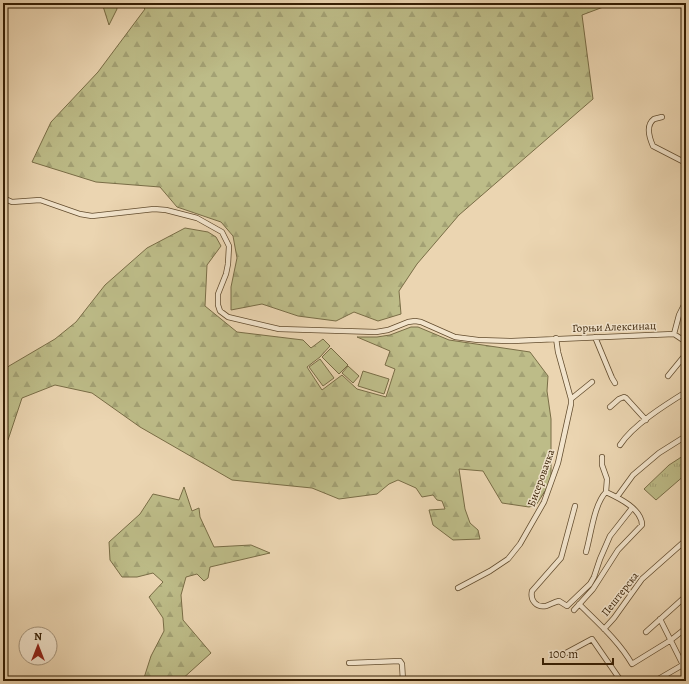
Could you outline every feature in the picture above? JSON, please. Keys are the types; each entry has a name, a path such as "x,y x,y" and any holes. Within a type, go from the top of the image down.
{"street":[{"path":"662,118 654,119 649,125 650,137 653,146 686,162"},
{"name":"Горњи Алексинац","path":"3,198 12,202 40,200 80,214 92,216 154,209 166,210 197,218 222,232 229,246 226,274 218,294 218,305 220,311 228,317 279,329 376,332 388,330 408,322 415,321 421,322 455,337 478,340 674,334"},
{"path":"686,301 678,315 674,334 686,341"},
{"path":"595,337 615,383"},
{"name":"Бисеровачка","path":"458,588 490,571 508,559 520,544 544,502 558,463 571,404 556,338"},
{"path":"668,376 686,354"},
{"path":"571,399 592,382"},
{"path":"620,445 626,436 656,411 686,392"},
{"path":"610,407 619,399 624,397 646,420"},
{"path":"617,497 633,475 659,453 686,436"},
{"path":"586,552 598,508 602,497 606,492 607,479 602,465 602,457"},
{"path":"574,610 593,589 618,550 642,525 638,512 617,497 606,492"},
{"path":"575,506 561,558 532,591 531,596 533,602 542,606 548,606 559,601 567,606 590,584 610,536 632,508"},
{"name":"Пештерска","path":"604,629 614,618 642,578 686,540"},
{"path":"646,632 686,596"},
{"name":"Пештерска","path":"579,604 604,629 632,664 671,640"},
{"path":"660,619 685,664 686,671"},
{"path":"671,640 686,628"},
{"path":"566,653 592,638 621,681"},
{"path":"349,663 400,661 402,664 403,681"},
{"path":"656,681 685,664"}],"green space":[{"path":"102,3 116,3 117,9 109,25"},
{"path":"139,3 614,3 582,15 593,99 459,215 417,264 399,291 401,314 378,321 354,312 336,321 298,316 262,304 231,310 231,287 237,258 233,236 221,222 177,207 160,187 96,182 32,162 51,122 98,72 145,9"},
{"path":"185,228 208,232 216,237 221,246 207,265 205,306 237,332 303,340 311,348 323,339 330,346 320,357 307,367 322,390 342,375 357,389 386,397 395,369 385,365 390,351 357,337 377,337 390,335 411,327 418,327 449,340 530,352 548,376 547,391 551,419 551,482 536,505 529,507 502,503 483,471 459,469 465,509 470,523 478,530 480,539 453,540 433,525 429,510 445,509 442,501 437,500 433,495 422,497 416,488 398,480 389,484 377,494 339,499 312,488 232,480 140,427 92,393 55,385 22,398 8,440 3,444 3,372 9,366 55,339 76,322 105,285 147,248"},
{"path":"331,348 348,365 339,374 322,357"},
{"path":"320,359 334,378 323,386 309,367"},
{"path":"348,366 359,376 353,383 342,373"},
{"path":"363,371 389,379 384,394 358,386"},
{"path":"686,454 686,474 656,500 644,489 669,465"},
{"path":"184,487 192,511 199,508 200,517 214,547 251,545 270,553 210,567 208,578 204,581 197,574 186,577 181,595 183,620 211,653 180,681 143,681 151,656 164,631 163,618 149,597 163,582 153,573 137,577 122,577 110,560 109,542 140,514 153,494 179,500"}]}
